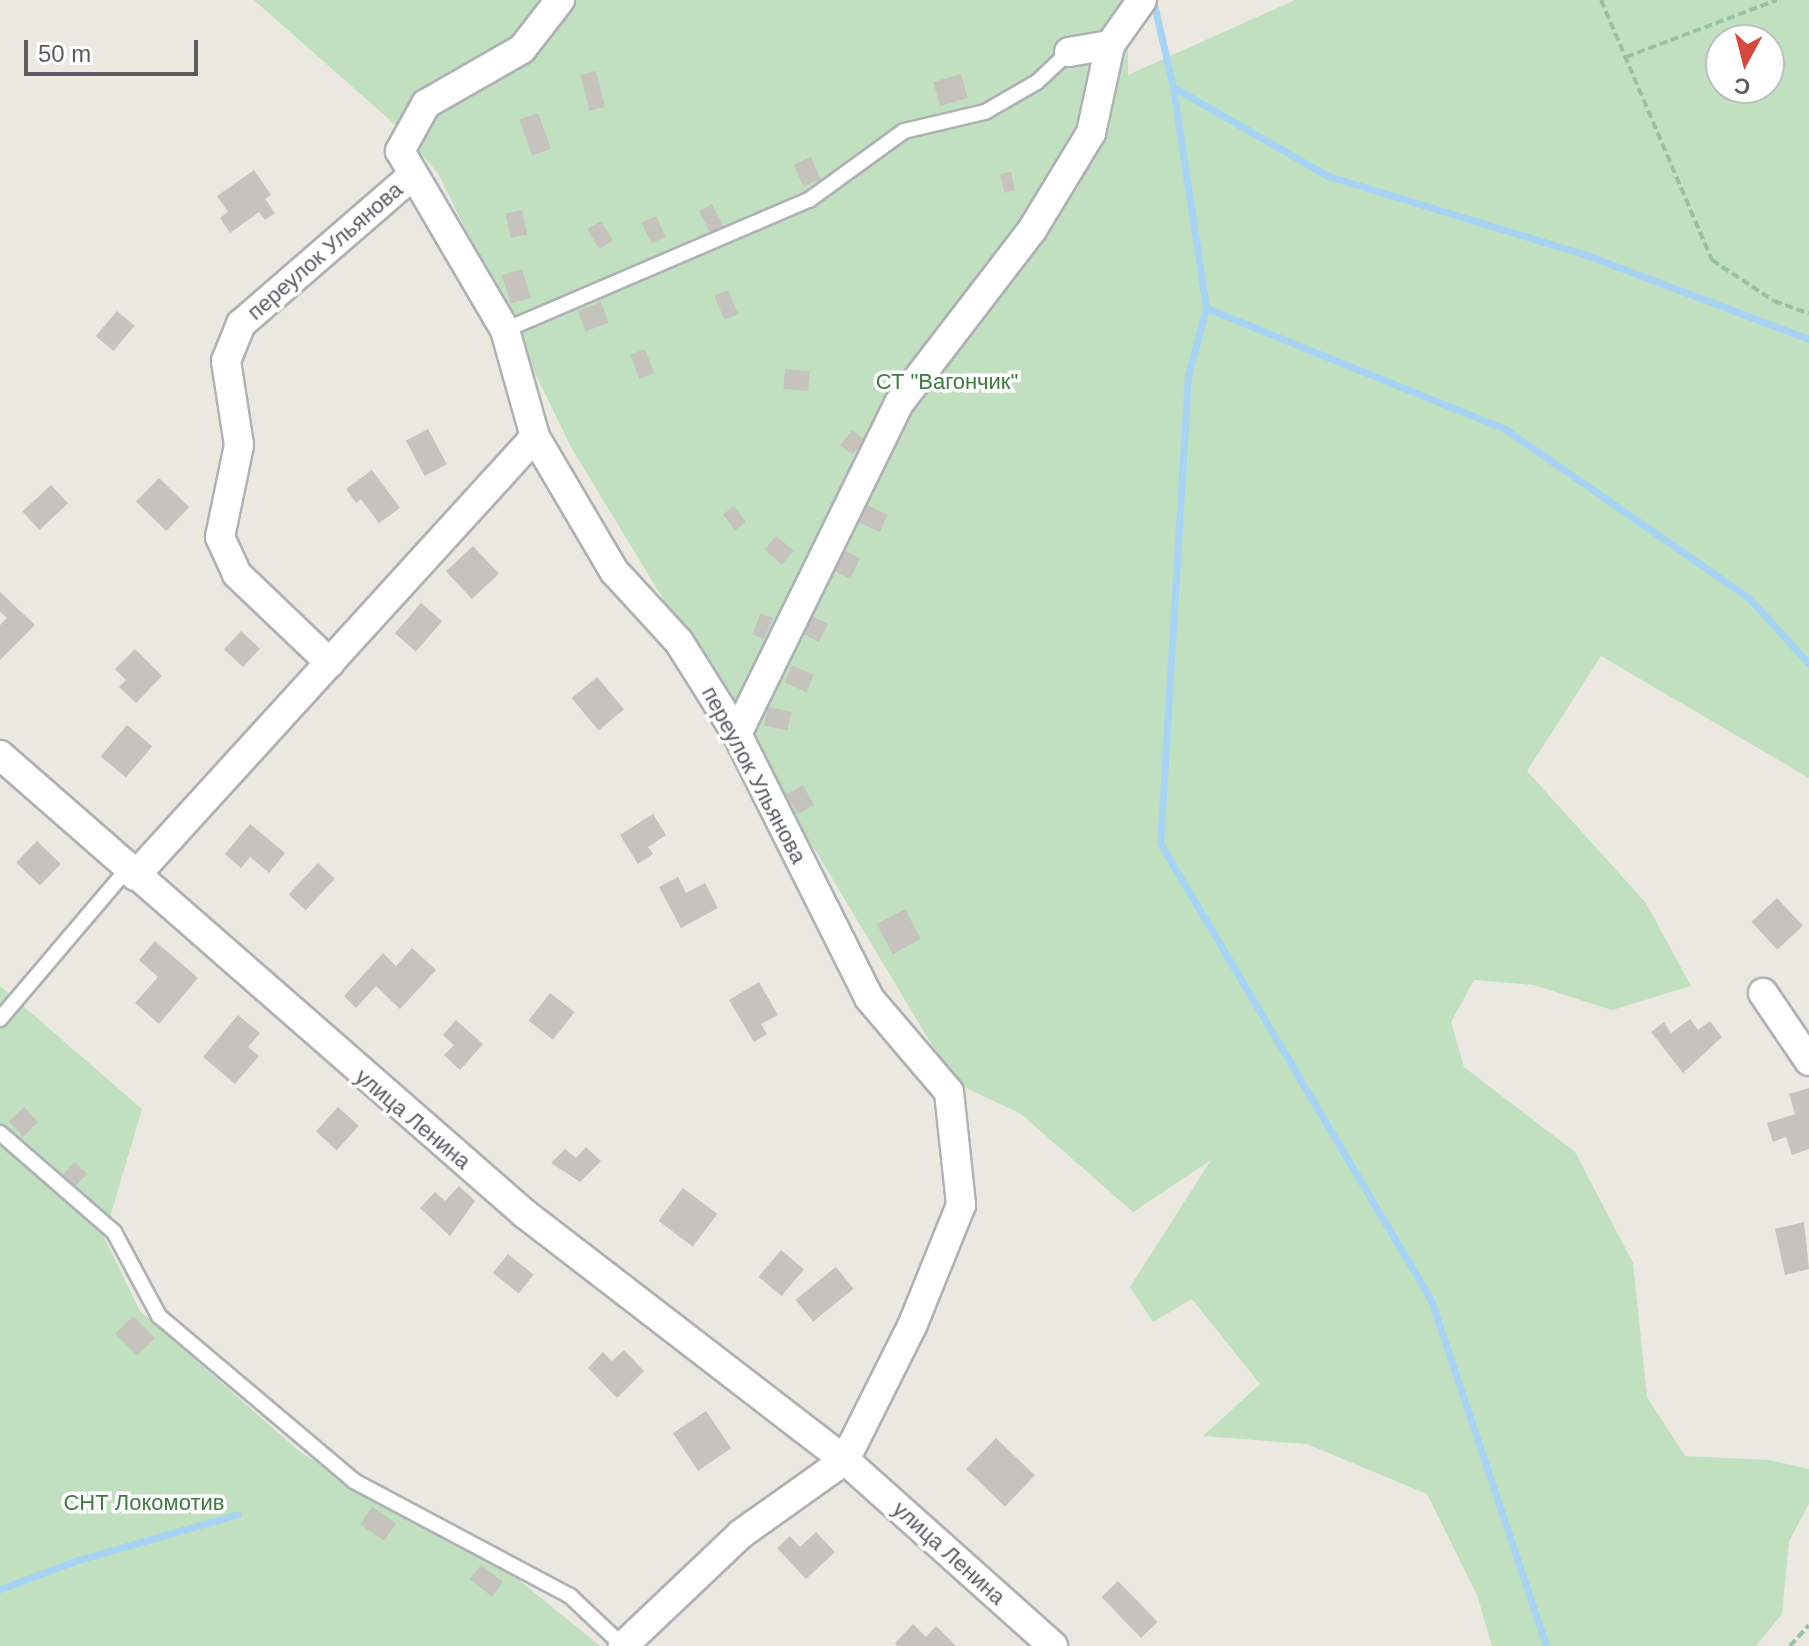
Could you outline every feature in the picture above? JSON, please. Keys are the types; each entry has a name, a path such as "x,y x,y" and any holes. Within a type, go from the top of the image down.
{"street":[{"path":"737,734 900,402 1032,230 1091,133 1110,45 1142,0"},
{"path":"412,176 400,151 426,104 522,49 562,2"},
{"path":"1069,52 1110,45"},
{"name":"переулок Ульянова","path":"330,663 237,574 220,537 239,445 226,361 241,324 412,176 440,212 505,330 535,437 614,571 679,642 737,734 869,998 949,1092 961,1205 912,1326 845,1460"},
{"path":"131,872 330,663 535,437"},
{"name":"улица Ленина","path":"0,755 525,1214 845,1460 1053,1646"},
{"path":"1763,993 1809,1061"},
{"path":"623,1646 741,1534 845,1460"}],"lane":[{"path":"505,330 809,200 904,131 985,112 1037,82 1069,52"},
{"path":"0,1019 131,872"},
{"path":"0,1133 114,1232 159,1316 354,1481 570,1596 623,1646"}],"path":[{"path":"1601,0 1712,260 1774,301 1809,314"},
{"path":"1626,57 1777,0"},
{"path":"1790,1646 1809,1625"}],"green space":[{"name":"СТ \"Вагончик\"","path":"254,0 1128,0 1128,75 1295,0 1809,0 1809,778 1601,656 1527,771 1646,903 1691,986 1612,1010 1534,985 1474,980 1451,1022 1464,1067 1575,1152 1633,1263 1647,1397 1685,1456 1769,1460 1809,1469 1809,1503 1789,1542 1782,1614 1756,1646 1492,1646 1477,1595 1427,1494 1307,1444 1203,1436 1260,1384 1192,1299 1153,1322 1130,1287 1211,1160 1133,1212 1021,1114 954,1082 814,848 803,853 796,834 801,827 571,447 438,173 391,121"},
{"name":"СНТ Локомотив","path":"0,986 142,1109 104,1237 140,1311 301,1453 503,1567 600,1646 0,1646"}],"building":[{"path":"596,71 605,107 589,111 580,75"},
{"path":"961,74 968,98 940,106 933,82"},
{"path":"538,113 551,149 532,156 519,120"},
{"path":"811,157 821,179 803,187 794,165"},
{"path":"254,170 271,195 265,199 275,213 265,220 259,212 230,233 220,218 228,212 217,196"},
{"path":"1011,172 1015,191 1004,193 1000,174"},
{"path":"712,204 725,228 711,235 699,211"},
{"path":"522,210 527,234 511,238 505,214"},
{"path":"656,216 666,237 651,244 641,223"},
{"path":"601,221 613,241 599,249 587,229"},
{"path":"522,269 531,298 511,304 502,275"},
{"path":"728,290 738,314 724,320 714,296"},
{"path":"601,302 609,323 586,331 578,311"},
{"path":"117,311 135,326 113,351 96,336"},
{"path":"645,349 654,373 639,379 630,355"},
{"path":"785,369 810,371 808,391 783,389"},
{"path":"428,429 447,464 425,476 406,441"},
{"path":"852,430 865,440 853,455 840,445"},
{"path":"372,470 400,508 379,523 361,499 356,503 346,489"},
{"path":"159,478 189,507 166,531 136,502"},
{"path":"51,485 68,503 40,530 22,512"},
{"path":"867,505 888,515 880,532 859,522"},
{"path":"734,506 746,522 735,530 723,514"},
{"path":"776,536 794,551 782,565 764,550"},
{"path":"473,546 499,574 472,599 446,571"},
{"path":"843,550 860,558 850,579 833,571"},
{"path":"0,592 35,625 0,660 0,625 7,618 0,612"},
{"path":"421,603 442,621 416,652 395,633"},
{"path":"761,613 773,618 764,639 752,634"},
{"path":"807,614 828,624 819,642 799,632"},
{"path":"241,631 260,649 243,667 224,649"},
{"path":"135,649 162,676 136,703 119,687 126,680 115,669"},
{"path":"792,665 814,675 806,692 784,682"},
{"path":"597,677 624,709 599,730 572,698"},
{"path":"768,707 791,712 788,731 764,726"},
{"path":"127,725 152,746 126,778 101,756"},
{"path":"803,785 814,805 798,814 786,794"},
{"path":"653,814 666,835 648,847 653,854 638,864 620,835"},
{"path":"250,824 285,853 269,873 250,857 241,868 225,854"},
{"path":"37,841 61,864 40,886 16,863"},
{"path":"318,863 335,879 305,910 289,894"},
{"path":"678,877 686,893 705,883 718,908 681,928 659,887"},
{"path":"1777,898 1803,926 1777,950 1751,922"},
{"path":"905,909 921,939 893,954 877,924"},
{"path":"155,941 198,978 159,1024 135,1003 158,977 139,960"},
{"path":"412,948 436,970 400,1009 376,986 356,1008 344,996 383,953 396,966"},
{"path":"759,982 778,1015 761,1024 767,1034 754,1042 729,1000"},
{"path":"550,993 574,1012 553,1040 528,1021"},
{"path":"238,1015 260,1033 248,1047 259,1056 235,1084 203,1057"},
{"path":"1690,1019 1698,1030 1710,1021 1722,1037 1683,1073 1651,1032 1664,1022 1671,1033"},
{"path":"456,1020 483,1044 460,1070 444,1055 454,1045 443,1035"},
{"path":"1809,1088 1809,1149 1792,1155 1786,1137 1773,1142 1767,1123 1795,1114 1789,1094"},
{"path":"24,1107 38,1122 23,1137 9,1121"},
{"path":"338,1107 359,1126 337,1150 316,1132"},
{"path":"586,1147 601,1161 580,1182 551,1163 565,1149 576,1158"},
{"path":"75,1162 87,1174 74,1187 62,1175"},
{"path":"459,1186 475,1201 450,1236 420,1208 435,1192 445,1201"},
{"path":"683,1188 717,1214 693,1247 658,1221"},
{"path":"1804,1222 1809,1269 1785,1275 1775,1229"},
{"path":"781,1250 804,1269 781,1296 759,1277"},
{"path":"508,1254 534,1275 519,1293 493,1273"},
{"path":"836,1267 854,1289 813,1321 796,1300"},
{"path":"133,1316 155,1338 137,1356 115,1334"},
{"path":"624,1350 644,1371 617,1398 588,1368 603,1352 612,1361"},
{"path":"706,1411 731,1448 698,1471 673,1433"},
{"path":"996,1438 1035,1476 1005,1506 966,1469"},
{"path":"372,1507 396,1523 384,1541 360,1524"},
{"path":"816,1532 835,1552 806,1579 777,1548 790,1536 800,1547"},
{"path":"481,1565 503,1582 492,1596 470,1579"},
{"path":"1118,1581 1158,1622 1141,1638 1101,1597"},
{"path":"913,1624 926,1637 936,1626 956,1646 897,1646 895,1643"}],"waterway":[{"path":"1153,0 1173,87 1206,308 1188,375 1160,843 1431,1300 1546,1646"},
{"path":"1173,87 1328,176 1589,256 1809,339"},
{"path":"1206,308 1505,429 1749,598 1809,664"},
{"path":"0,1589 78,1560 238,1514"}]}
